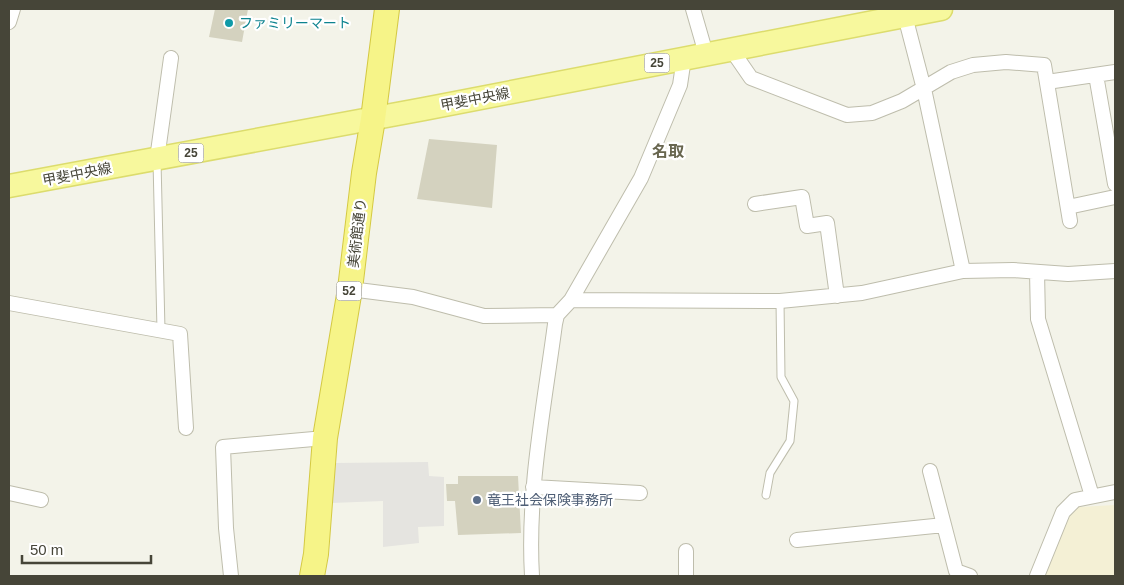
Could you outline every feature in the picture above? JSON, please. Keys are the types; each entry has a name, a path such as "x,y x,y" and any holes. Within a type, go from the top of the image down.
{"highway":[{"name":"美術館通り","path":"312,576 316,554 325,438 350,289 387,9"}],"main road":[{"name":"甲斐中央線","path":"9,186 373,119 942,9"}],"street":[{"path":"9,22 13,9"},
{"path":"693,9 706,54"},
{"path":"905,16 924,89 963,270"},
{"path":"731,49 751,78 847,115 872,113 902,101 951,72 972,65 1006,62 1044,65 1070,222"},
{"path":"157,159 171,58"},
{"path":"523,576 532,576 533,487 557,315 571,300 641,178 680,85 684,58"},
{"path":"1047,82 1115,72"},
{"path":"1096,75 1115,184"},
{"path":"754,204 802,197 807,226 827,223 837,296"},
{"path":"1068,207 1115,197"},
{"path":"571,300 780,300 862,294 963,270 1068,274 1115,272"},
{"path":"1038,272 1038,319 1092,496"},
{"path":"350,289 413,297 484,316 557,315"},
{"path":"9,303 180,334 186,428"},
{"path":"230,576 223,447 325,438"},
{"path":"930,471 956,571 970,576"},
{"path":"533,487 640,494"},
{"path":"1037,576 1063,512 1075,500 1115,492"},
{"path":"9,493 41,500"},
{"path":"797,540 944,525"},
{"path":"686,551 686,576"}],"lane":[{"path":"157,159 161,330"},
{"path":"766,495 770,473 790,441 794,402 781,377 780,300"}],"shaded area":[{"path":"428,462 429,476 444,477 444,526 418,527 419,543 383,547 383,501 331,503 335,463"},
{"path":"1071,504 1079,507 1115,505 1115,576 1044,576"}],"building":[{"name":"ファミリーマート","path":"215,9 248,9 242,42 209,37"},
{"path":"429,139 497,145 492,208 417,199"},
{"path":"458,476 518,476 521,533 458,535 455,501 447,501 446,484 458,484"}],"place":[{"name":"ファミリーマート","path":"229,23"},
{"name":"竜王社会保険事務所","path":"477,500"}],"district":[{"name":"名取","path":"668,151"}]}
